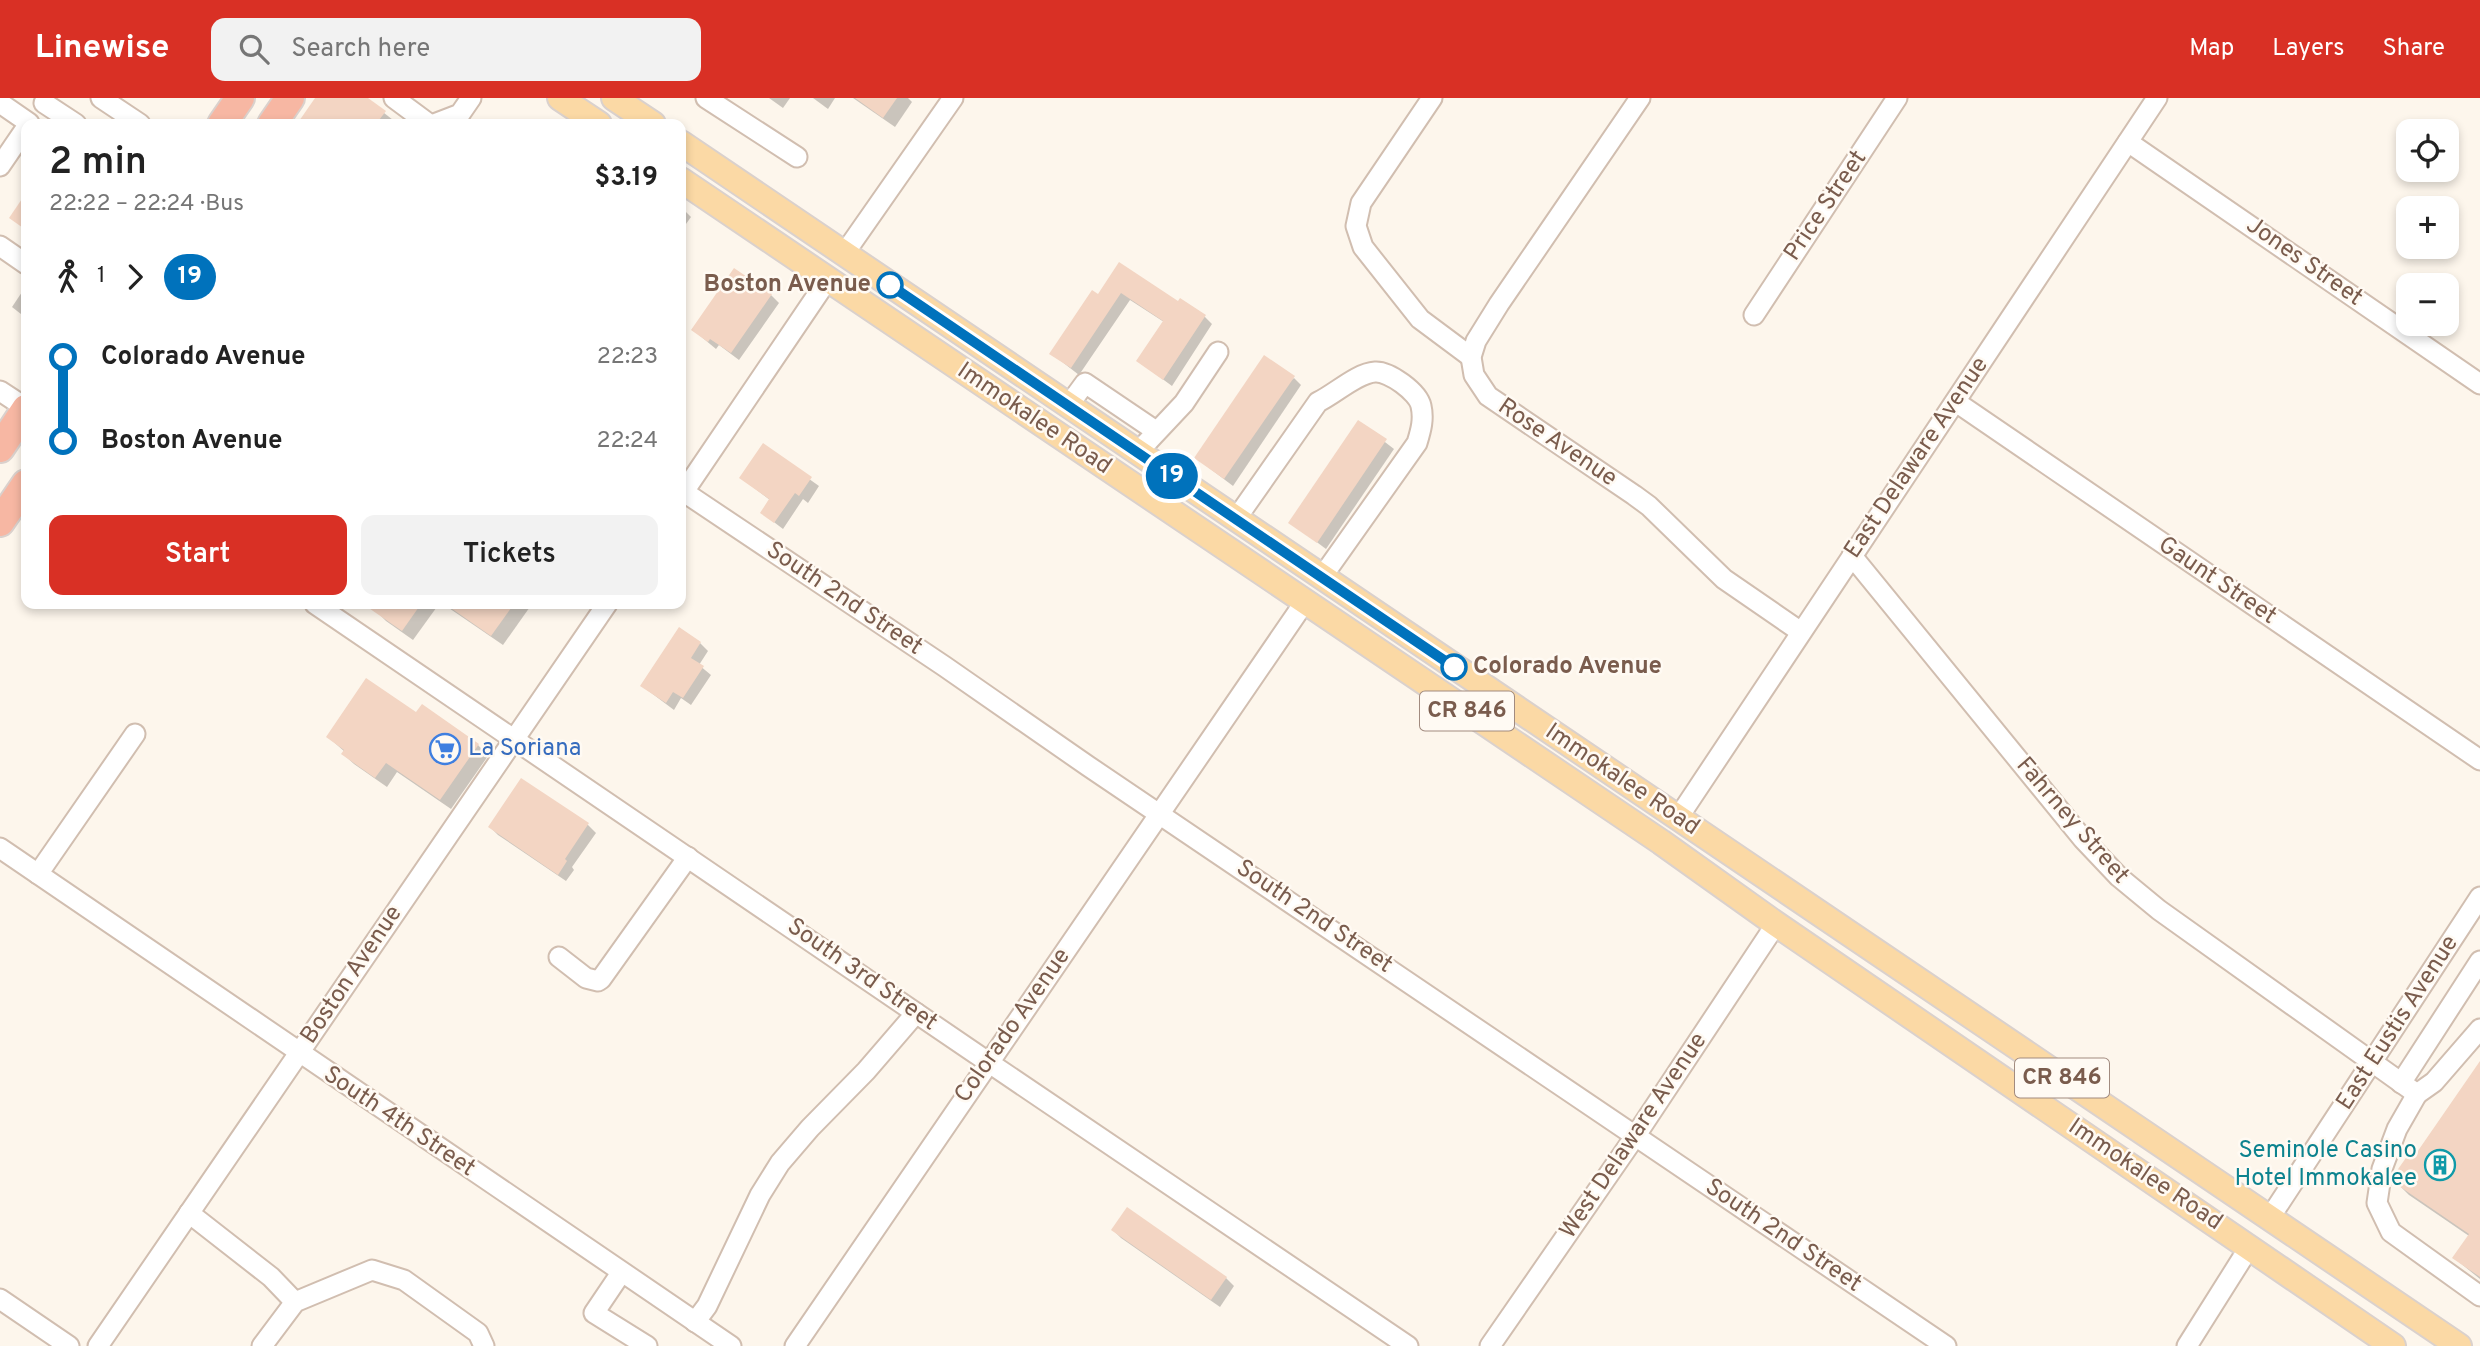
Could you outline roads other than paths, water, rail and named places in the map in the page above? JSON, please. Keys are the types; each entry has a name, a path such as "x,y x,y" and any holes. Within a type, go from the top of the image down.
{"highway":[{"path":"225,119 240,98"},
{"path":"275,119 290,98"},
{"path":"0,448 21,416"},
{"path":"0,522 21,491"}],"main road":[{"path":"560,98 592,119"},
{"path":"604,119 624,101 647,119"},
{"name":"Immokalee Road","path":"686,146 2459,1346"},
{"name":"Immokalee Road","path":"686,183 1661,842 1776,925 2393,1346"},
{"path":"828,279 844,254"},
{"path":"1304,603 1322,577"},
{"path":"1661,842 1678,818"},
{"path":"1776,925 1794,897"},
{"path":"2250,1247 2269,1219"}],"street":[{"path":"101,98 132,119"},
{"path":"394,98 424,119"},
{"path":"446,119 460,114 471,98"},
{"path":"706,98 797,157"},
{"path":"844,254 953,98"},
{"path":"1432,98 1361,203 1356,226 1363,247 1420,318 1471,357 1476,341 1499,304 1640,98"},
{"name":"Price Street","path":"1754,315 1898,98"},
{"name":"East Delaware Avenue","path":"1678,818 2157,98"},
{"path":"32,119 45,100 70,119"},
{"path":"0,103 21,120"},
{"path":"0,166 21,135"},
{"name":"Jones Street","path":"2128,142 2480,384"},
{"path":"0,246 21,261"},
{"path":"686,487 828,279"},
{"path":"1137,453 1184,403 1218,352"},
{"name":"Rose Avenue","path":"1471,357 1474,375 1488,397 1642,500 1724,579 1801,632"},
{"path":"1236,519 1318,402 1356,379 1374,372 1387,373 1404,385 1420,403 1422,426 1417,443 1322,577"},
{"path":"1068,406 1085,383 1156,431"},
{"path":"0,391 21,405"},
{"name":"Gaunt Street","path":"1955,402 2480,760"},
{"name":"South 2nd Street","path":"686,496 1160,813 1946,1346"},
{"name":"Fahrney Street","path":"1852,556 2083,839 2119,877 2159,910 2409,1088"},
{"name":"Colorado Avenue","path":"794,1346 1304,603"},
{"name":"South 3rd Street","path":"323,609 1408,1346"},
{"name":"Boston Avenue","path":"97,1346 604,609"},
{"path":"38,874 135,734"},
{"name":"South 4th Street","path":"0,848 731,1346"},
{"path":"559,957 586,978 598,981 601,979 688,857"},
{"name":"East Eustis Avenue","path":"2269,1219 2480,897"},
{"name":"West Delaware Avenue","path":"1490,1346 1636,1135 1776,925"},
{"path":"2480,961 2409,1088 2382,1169 2377,1203 2391,1232 2480,1296"},
{"path":"695,1322 708,1306 760,1195 780,1163 916,1013"},
{"path":"2409,1088 2434,1082 2480,1029"},
{"path":"189,1213 271,1277 295,1302"},
{"path":"2187,1346 2250,1247"},
{"path":"262,1346 295,1302 372,1270 404,1280 478,1333 484,1346"},
{"path":"621,1273 594,1313 647,1346"},
{"path":"0,1299 69,1346"}],"place":[{"name":"Boston Avenue","path":"890,285"},
{"name":"Colorado Avenue","path":"1454,667"},
{"name":"La Soriana","path":"445,749"},
{"name":"Seminole Casino Hotel Immokalee","path":"2440,1165"}]}
